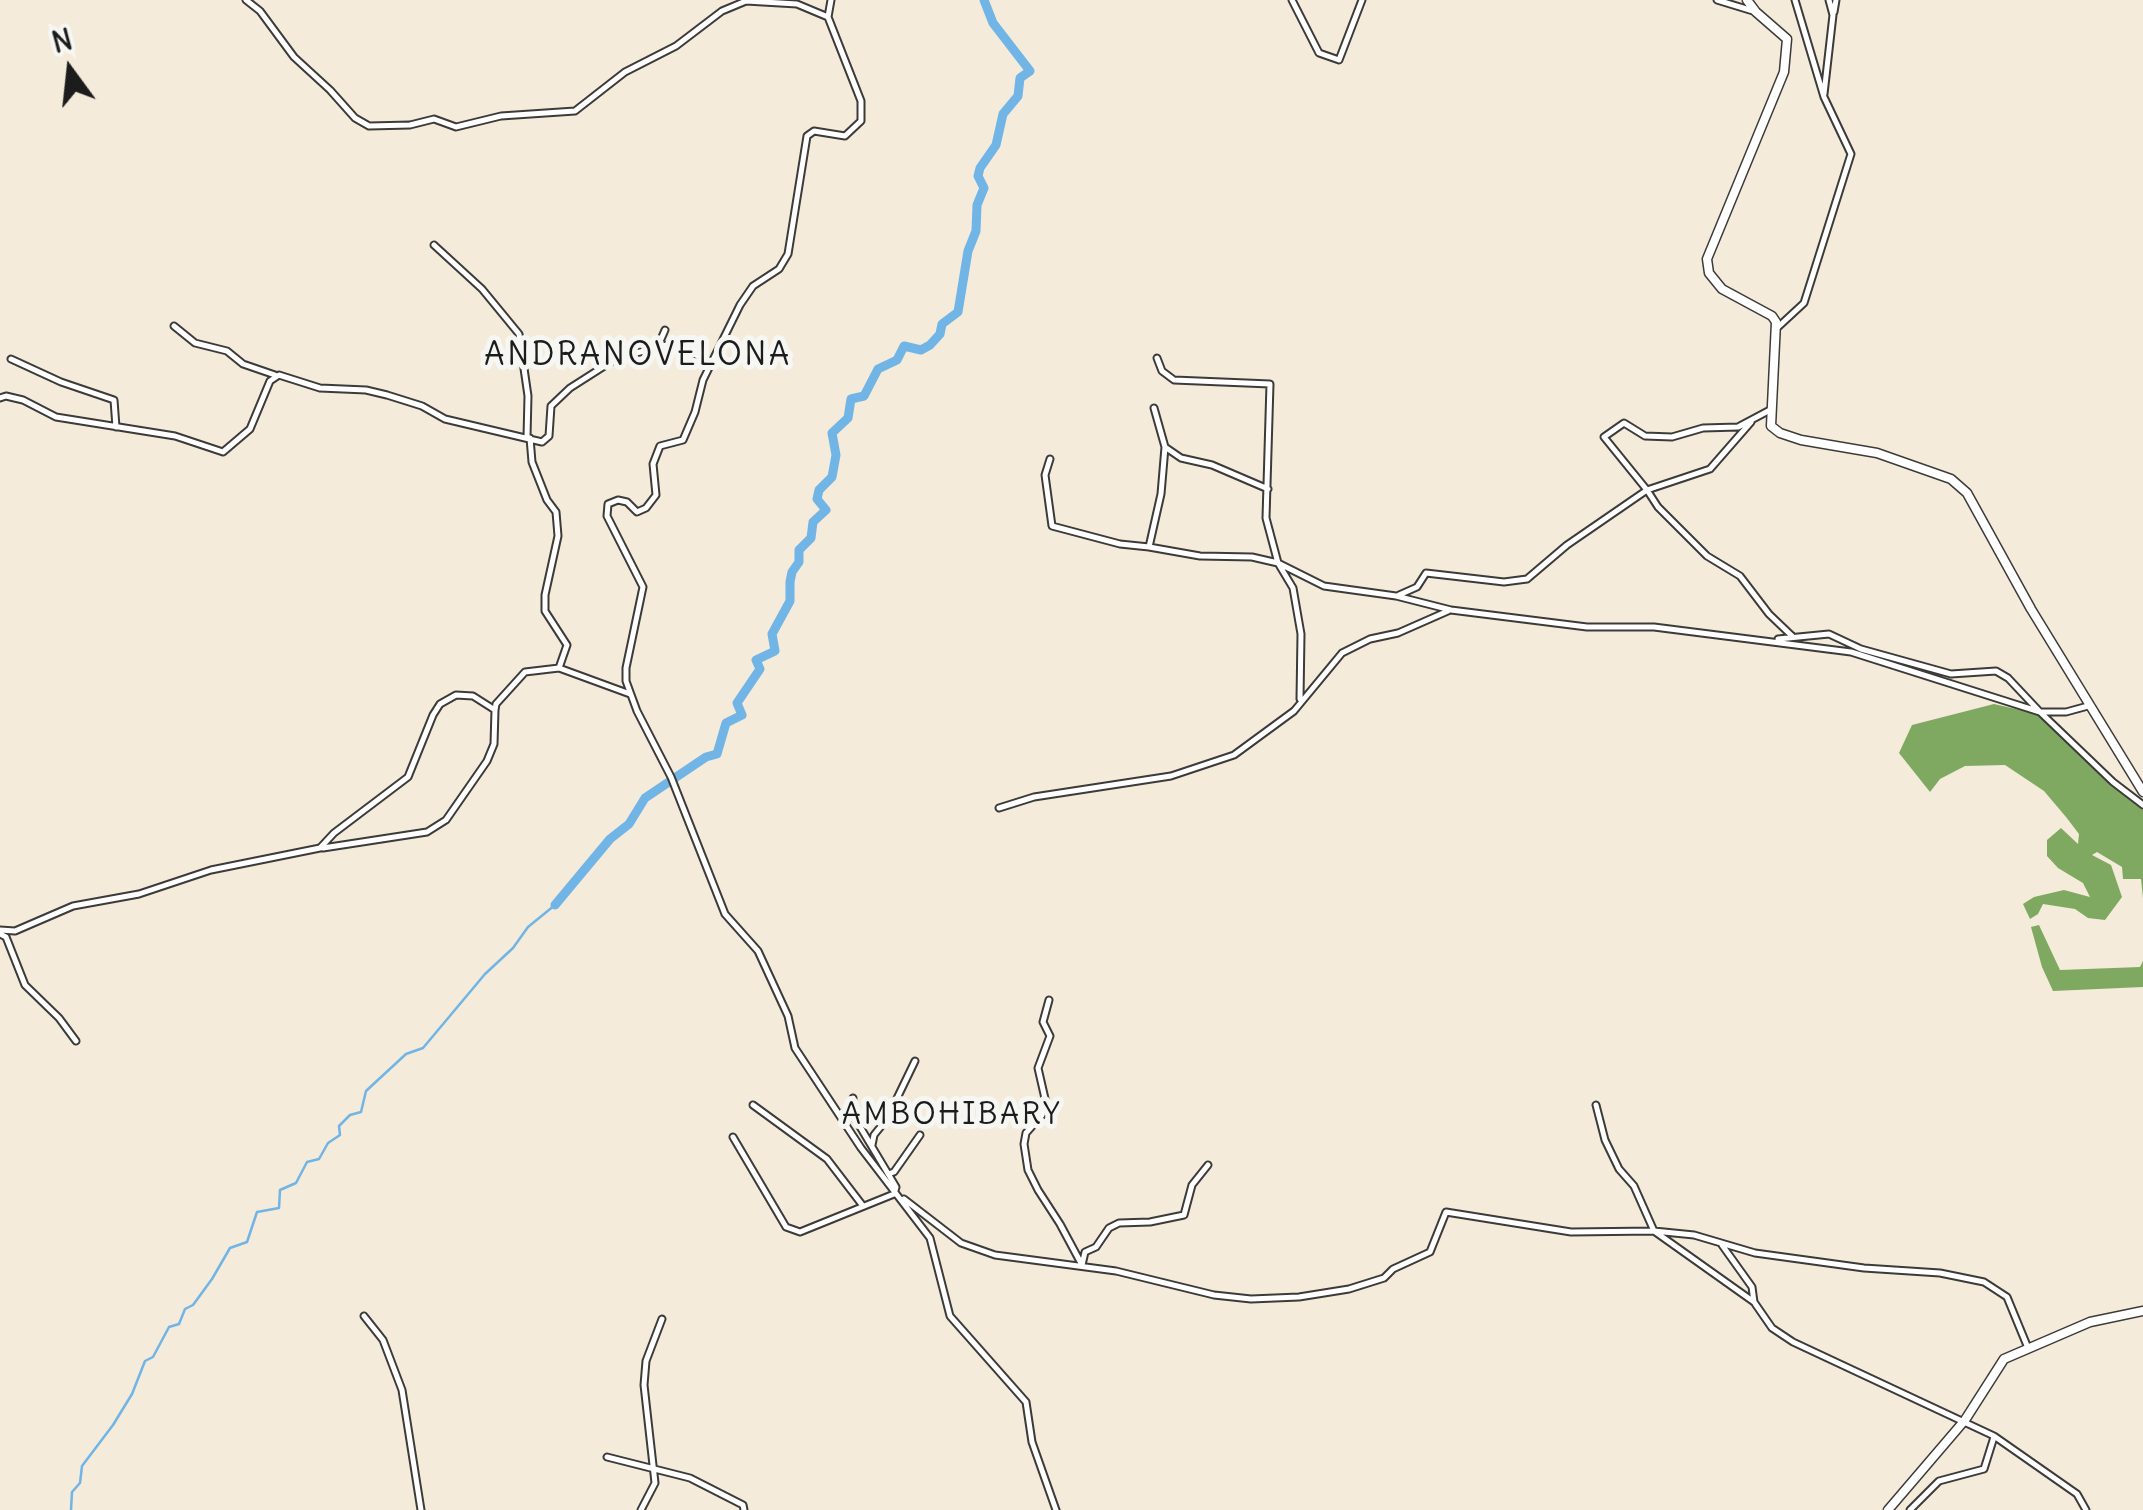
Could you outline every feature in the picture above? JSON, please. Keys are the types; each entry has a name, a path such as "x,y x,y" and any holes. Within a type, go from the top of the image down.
{"street":[{"path":"246,0 260,11 294,57 355,118 369,126 410,125 434,119 456,126 500,116 575,111 625,72 676,46 722,11 746,2 797,4 828,17"},
{"path":"830,0 828,17 861,101 862,121 845,136 814,131 807,136 788,254 779,269 753,286 746,296 711,366 683,440 660,446 653,464 656,495 646,508 637,512 627,502 608,504 607,516 643,587 626,668 630,694 672,780 725,914 758,951 788,1016 795,1048 894,1194 930,1238 950,1316 1026,1402 1032,1442 1056,1510"},
{"path":"1292,0 1319,53 1339,60 1362,0"},
{"path":"1718,0 1756,12"},
{"path":"1747,0 1788,39 1784,72 1707,259 1710,273 1722,289 1772,316 1777,328 1771,426 1780,433 1877,453 1950,479 1967,493 2088,706 2143,792"},
{"path":"1777,328 1804,303 1851,154 1824,98 1795,0"},
{"path":"1824,98 1833,0"},
{"path":"434,246 482,289 519,334 528,396 528,445 546,500 556,512 558,536 545,611 567,645 559,668"},
{"path":"174,326 194,343 227,351 244,364 274,375 336,391 387,394 445,419 546,441 551,406 570,388 617,358 658,346 688,350 711,366"},
{"path":"658,346 666,330"},
{"path":"1158,358 1162,371 1174,380 1270,384 1266,518 1278,563 1293,588 1301,634 1300,702"},
{"path":"11,359 114,400 116,428"},
{"path":"0,398 14,397 56,417 175,436 222,452 250,428 274,375"},
{"path":"1149,547 1161,494 1165,447 1154,408"},
{"path":"1770,410 1738,427 1645,436 1624,422 1604,437 1658,507 1706,556 1740,576 1792,636"},
{"path":"1396,596 1417,587 1426,573 1504,582 1527,579 1647,490 1710,469 1753,420"},
{"path":"1165,447 1180,458 1212,465 1268,490"},
{"path":"1050,459 1045,475 1052,526 1120,544 1200,556 1238,555 1278,563 1324,586 1396,596 1451,610 1586,627 1654,627 1851,652 2040,712 2066,712 2088,706"},
{"path":"999,808 1034,797 1171,776 1234,754 1294,710 1342,653 1451,610"},
{"path":"1770,640 1830,634 1861,648 1951,674 1996,671 2008,678 2113,782 2143,805"},
{"path":"0,932 14,931 73,906 139,894 210,870 427,832 446,820 487,761 494,744 496,704 524,672 559,668 630,694"},
{"path":"320,848 408,777 440,704 456,695 472,696 494,710"},
{"path":"0,932 6,937 25,985 76,1041"},
{"path":"1049,1000 1043,1022 1050,1036 1038,1068 1046,1103 1042,1115 1026,1132 1024,1144 1028,1170 1082,1265"},
{"path":"872,1148 874,1136 887,1119 915,1061"},
{"path":"853,1098 856,1120 896,1188 894,1194"},
{"path":"754,1105 827,1159 863,1206"},
{"path":"1596,1105 1605,1140 1619,1169 1634,1186 1654,1231 1754,1302 1772,1328 1793,1342 1994,1436 2076,1494 2086,1510"},
{"path":"888,1174 894,1172 920,1135"},
{"path":"733,1138 786,1227 800,1232 894,1194 912,1202 961,1243 995,1255 1082,1265 1251,1300 1349,1289 1384,1278 1392,1269 1430,1252 1446,1212 1571,1232 1654,1231 1694,1235 1755,1254 1940,1273 1984,1282 2007,1296 2028,1348"},
{"path":"1082,1265 1085,1252 1119,1223 1168,1220 1184,1215 1192,1186 1208,1164"},
{"path":"1721,1242 1752,1287 1754,1302"},
{"path":"1888,1510 1965,1420 2004,1359 2090,1322 2143,1310"},
{"path":"364,1316 383,1340 402,1390 421,1510"},
{"path":"641,1510 655,1483 644,1385 646,1361 662,1319"},
{"path":"1910,1510 1939,1481 1984,1469 1994,1436"},
{"path":"607,1457 690,1478 744,1505 744,1510"}],"green space":[{"path":"1994,704 2042,715 2143,810 2143,898 2141,879 2123,879 2122,867 2097,852 2092,855 2111,865 2122,897 2105,920 2088,918 2075,909 2043,904 2030,919 2023,904 2034,897 2064,890 2090,897 2083,883 2047,856 2047,840 2061,828 2078,844 2079,834 2066,817 2044,791 2005,765 1965,766 1940,779 1930,792 1899,753 1912,725"},
{"path":"2039,925 2060,970 2140,967 2143,961 2143,987 2053,991 2031,927"}],"waterway":[{"path":"555,905 610,839 629,824 645,798 706,757 717,754 726,723 742,715 737,703 760,669 756,660 775,651 772,634 790,601 790,582 799,562 799,550 811,538 813,522 826,510 817,499 819,490 832,477 836,455 832,433 848,418 851,399 864,396 878,369 897,360 904,346 921,350 930,345 940,334 942,324 958,312 968,251 976,231 977,205 984,188 978,176 980,168 996,145 1003,114 1018,96 1020,78 1030,71 993,23 984,0"},
{"path":"71,1510 72,1492 80,1483 82,1466 132,1394 145,1361 153,1357 169,1327 179,1324 185,1309 193,1305 230,1248 247,1242 257,1212 279,1208 280,1190 296,1183 307,1162 319,1159 328,1143 340,1135 339,1126 350,1115 361,1112 366,1091 406,1054 423,1048 528,927 555,905"}],"district":[{"name":"ANDRANOVELONA","path":"638,356"},
{"name":"AMBOHIBARY","path":"952,1115"}]}
